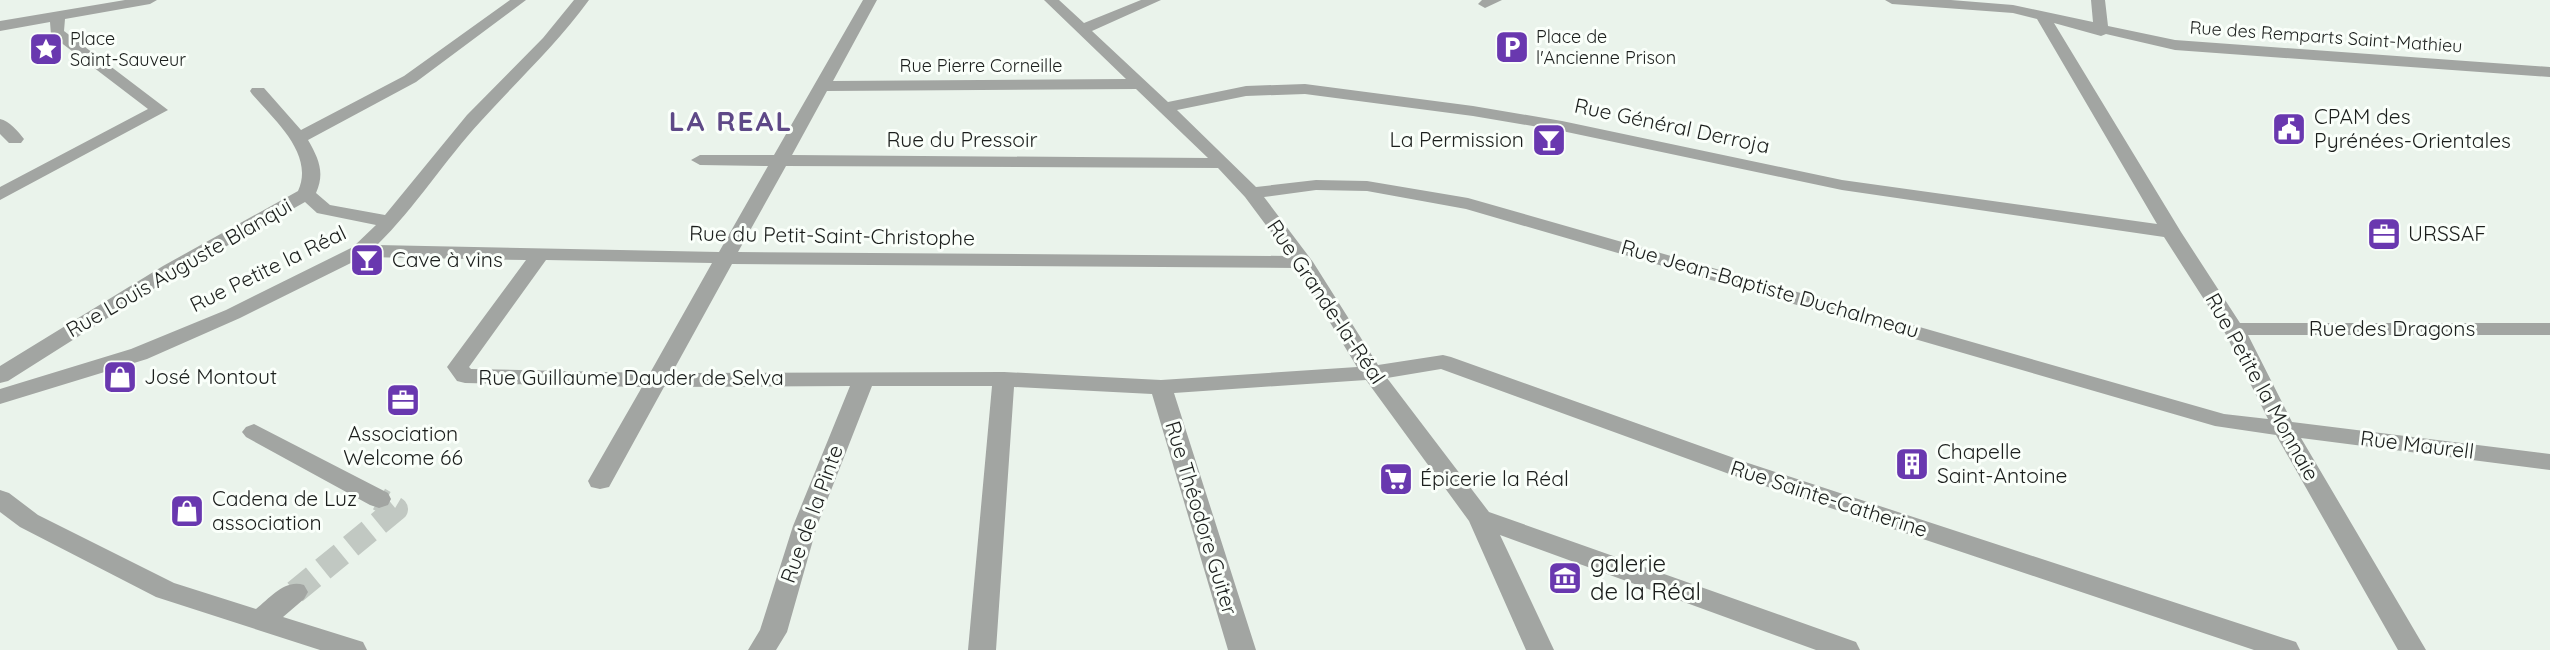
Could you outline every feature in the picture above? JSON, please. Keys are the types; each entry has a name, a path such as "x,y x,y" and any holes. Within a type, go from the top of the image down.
{"street":[{"path":"0,26 150,0"},
{"path":"300,138 410,79 519,0"},
{"name":"Rue Petite la Réal","path":"0,397 139,355 233,314 360,251 390,222 472,119 548,41 582,0"},
{"path":"600,481 728,256 777,161 823,86 870,0"},
{"name":"Rue Grande-la-Réal","path":"1051,0 1252,193 1303,262 1372,373 1480,518 1539,650"},
{"path":"1081,30 1154,0"},
{"name":"Rue des Remparts Saint-Mathieu","path":"1892,0 2013,9 2175,46 2550,72"},
{"path":"2098,0 2101,31"},
{"path":"0,194 160,110 56,32 58,16"},
{"name":"Rue Petite la Monnaie","path":"2044,18 2171,232 2234,329 2283,427 2412,650"},
{"name":"Rue Pierre Corneille","path":"823,86 1139,84"},
{"name":"Rue Général Derroja","path":"1163,108 1246,91 1304,89 1473,111 1562,126 1842,185 2171,232"},
{"name":"Rue Louis Auguste Blanqui","path":"0,376 170,271 306,194 313,185 315,171 300,138 258,91"},
{"path":"0,124 15,139"},
{"name":"Rue du Pressoir","path":"700,160 1223,163"},
{"name":"Rue Jean-Baptiste Duchalmeau","path":"1252,193 1316,185 1367,186 1468,205 2223,421 2283,427"},
{"path":"306,194 324,209 390,222"},
{"name":"Rue du Petit-Saint-Christophe","path":"360,251 914,261 1303,262"},
{"name":"Rue Guillaume Dauder de Selva","path":"540,255 458,367 465,376 657,380 1004,379"},
{"name":"Rue des Dragons","path":"2234,329 2550,329"},
{"name":"Rue Sainte-Catherine","path":"1372,373 1443,362 1740,469 2286,650"},
{"path":"982,650 1004,379 1161,387 1372,373"},
{"name":"Rue de la Pinte","path":"762,650 773,632 805,526 864,379"},
{"name":"Rue Théodore Guiter","path":"1161,387 1242,650"},
{"name":"Rue Maurell","path":"2283,427 2550,462"},
{"path":"254,432 380,499"},
{"path":"0,499 29,521 165,590 353,650"},
{"path":"1480,518 1846,650"},
{"path":"260,621 295,592"}],"tunnel":[{"path":"295,592 396,509 379,499"}],"place":[{"name":"Place de l'Ancienne Prison","path":"1512,47"},
{"name":"Place Saint-Sauveur","path":"46,49"},
{"name":"CPAM des Pyrénées-Orientales","path":"2289,129"},
{"name":"La Permission","path":"1549,140"},
{"name":"URSSAF","path":"2384,234"},
{"name":"Cave à vins","path":"367,260"},
{"name":"José Montout","path":"120,377"},
{"name":"Association Welcome 66","path":"403,400"},
{"name":"Chapelle Saint-Antoine","path":"1912,464"},
{"name":"Épicerie la Réal","path":"1396,479"},
{"name":"Cadena de Luz association","path":"187,511"},
{"name":"galerie de la Réal","path":"1565,578"}],"district":[{"name":"LA REAL","path":"731,121"}]}
